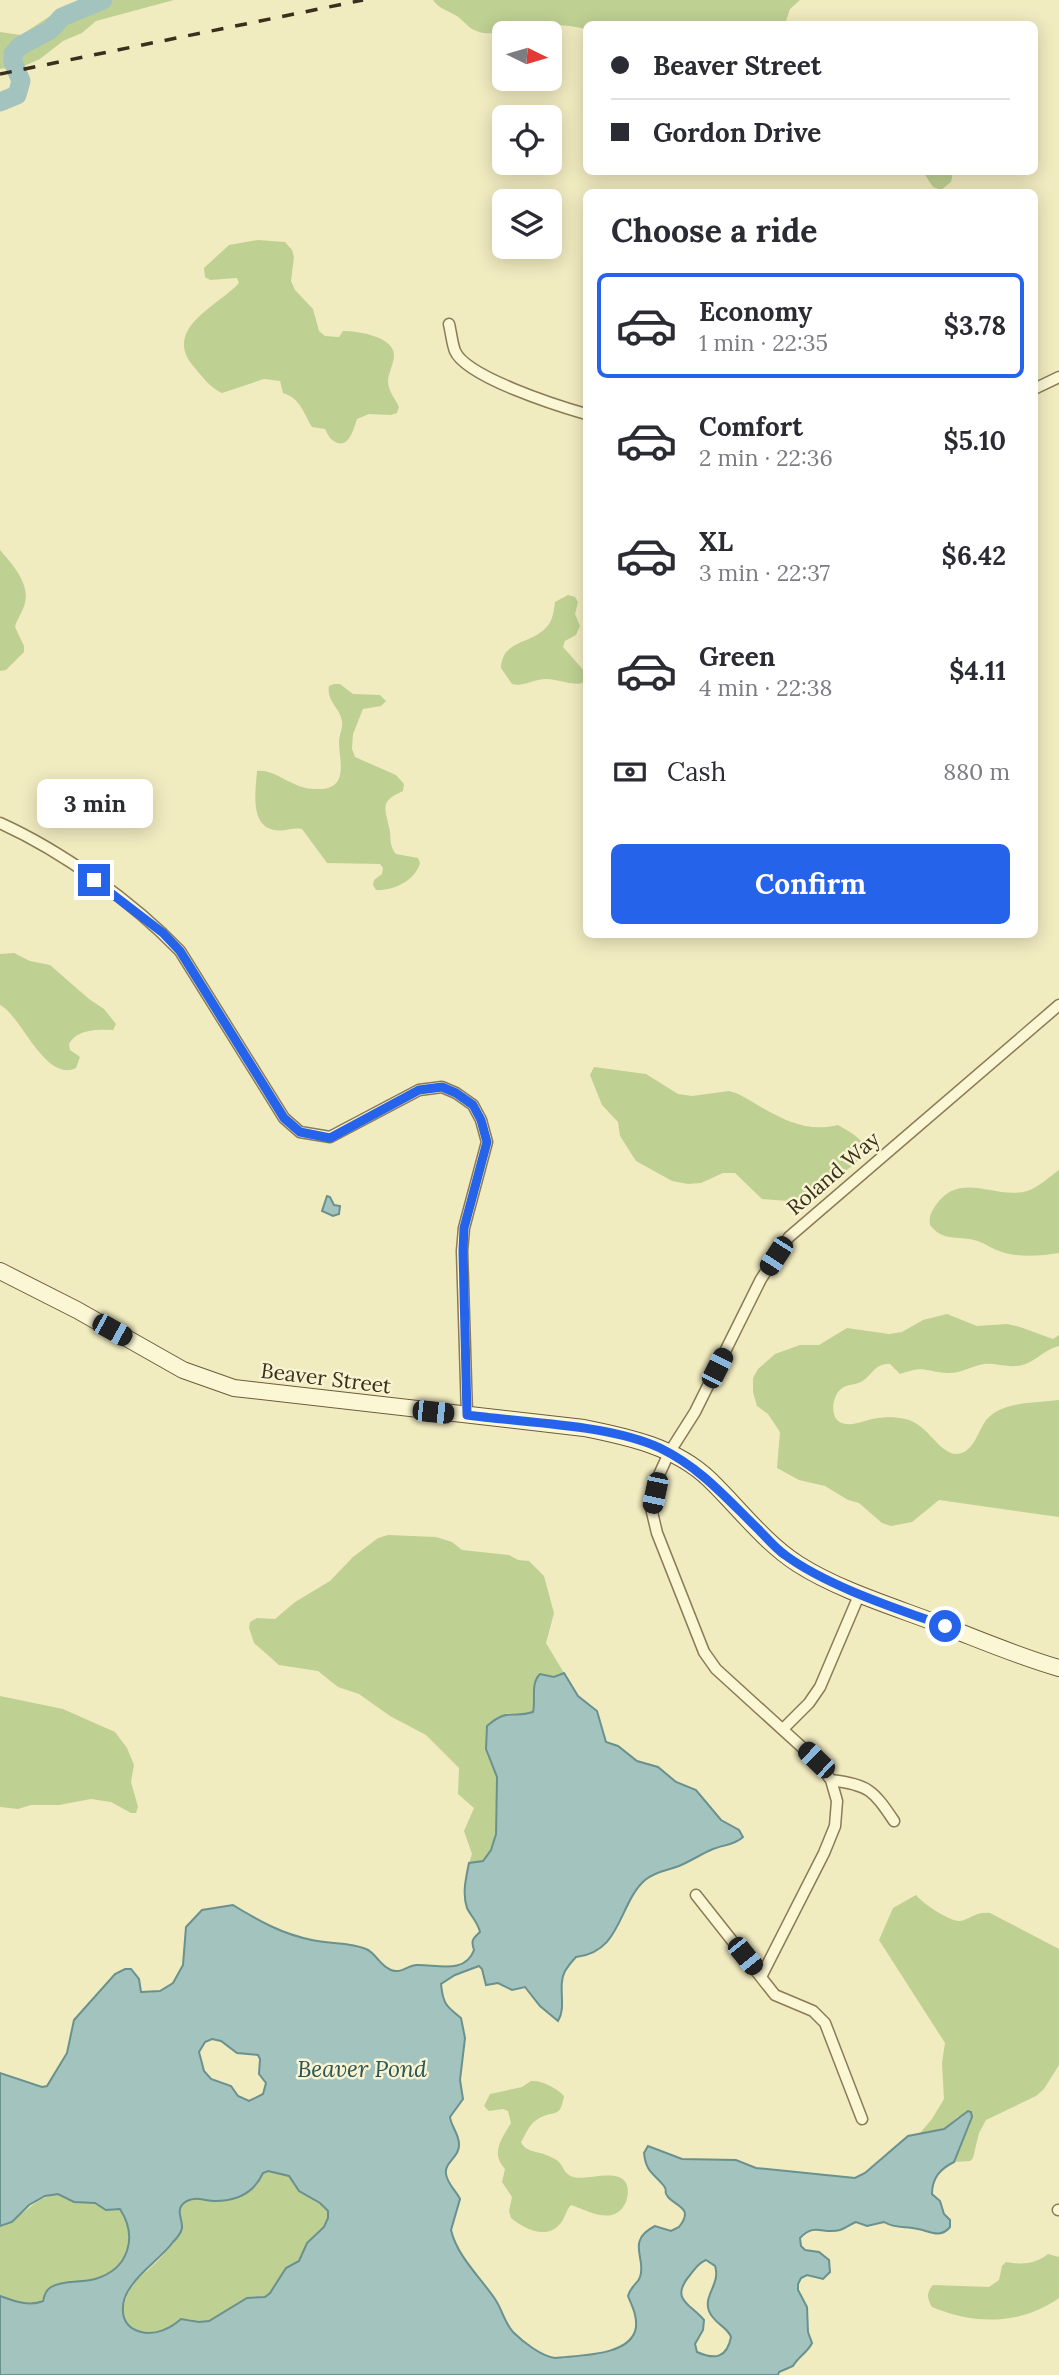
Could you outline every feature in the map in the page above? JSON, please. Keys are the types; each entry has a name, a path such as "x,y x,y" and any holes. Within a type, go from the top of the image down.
{"street":[{"path":"449,324 455,351 468,367 552,404 583,413"},
{"path":"1038,387 1059,377"},
{"path":"0,822 29,836 79,868 180,951 284,1118 300,1132 330,1138 419,1090 442,1087 473,1105 481,1120 487,1142 464,1228 467,1415"},
{"name":"Roland Way","path":"831,1780 816,1760 716,1669 704,1652 657,1533 652,1508 658,1477 695,1412 761,1279 789,1237 1059,1004"},
{"name":"Beaver Street","path":"0,1271 78,1310 183,1370 234,1388 584,1428 638,1440 670,1453 695,1468 782,1553 826,1579 993,1646 1059,1668"},
{"path":"783,1729 809,1703 820,1687 860,1593"},
{"path":"761,1977 835,1826 837,1801 831,1780 870,1790 894,1821"},
{"path":"696,1895 775,1995 813,2011 825,2023 862,2119"}],"green space":[{"path":"103,0 174,0 96,21 40,59 24,66 0,69 0,32 21,35 61,9"},
{"path":"433,0 800,0 790,9 786,21 583,21 583,28 562,26 562,21 492,21 492,33 488,33 472,29"},
{"path":"925,175 952,175 951,182 942,189 933,187"},
{"path":"258,240 285,242 292,250 294,257 291,281 295,290 313,309 319,331 325,336 339,337 343,331 365,334 388,343 394,358 388,382 399,407 397,413 369,414 357,419 346,442 337,443 325,429 312,427 298,402 283,393 280,381 264,379 222,393 210,385 194,367 186,353 184,341 188,330 196,319 239,283 237,278 210,280 205,277 204,268 229,245"},
{"path":"0,550 19,575 26,598 15,627 24,652 6,670 0,671"},
{"path":"568,595 575,597 578,602 575,614 580,626 576,635 565,641 563,647 583,670 583,683 546,679 512,684 501,668 503,658 513,646 543,631 549,624 555,602"},
{"path":"340,684 353,694 380,695 386,701 381,706 363,709 353,734 352,749 355,757 396,775 404,784 403,791 386,804 391,844 396,854 418,858 420,863 408,880 389,889 376,890 373,885 374,880 382,874 383,868 380,864 327,863 302,829 274,830 266,827 257,814 257,771 314,789 333,786 338,781 342,724 341,716 329,696 329,686"},
{"path":"14,953 30,961 50,965 104,1009 116,1024 113,1030 88,1031 73,1039 69,1044 70,1050 80,1057 76,1068 65,1070 54,1066 0,1005 0,954"},
{"path":"594,1067 646,1074 678,1094 692,1096 729,1091 736,1093 797,1124 810,1127 838,1125 859,1139 865,1151 857,1162 829,1184 806,1198 796,1200 762,1199 735,1173 723,1173 701,1183 672,1181 636,1161 620,1136 618,1122 602,1105 590,1075"},
{"path":"1059,1170 1059,1253 1013,1255 978,1241 944,1236 930,1225 931,1214 936,1205 945,1195 956,1189 978,1188 1015,1193 1027,1191 1040,1185"},
{"path":"947,1314 977,1326 1007,1324 1053,1339 1059,1335 1059,1346 1022,1365 984,1364 952,1373 920,1369 900,1374 890,1364 881,1365 862,1382 846,1386 837,1393 834,1412 837,1420 846,1424 881,1418 905,1419 920,1426 944,1449 957,1454 968,1449 985,1422 995,1412 1021,1404 1059,1400 1059,1517 939,1500 912,1522 891,1526 882,1523 859,1503 848,1500 825,1486 799,1480 777,1468 780,1432 768,1414 757,1406 753,1378 758,1369 775,1354 800,1345 819,1345 847,1328 889,1334 902,1332 923,1320"},
{"path":"388,1535 436,1537 452,1542 462,1550 509,1555 518,1560 529,1561 544,1576 554,1613 546,1643 564,1673 549,1677 533,1712 507,1713 486,1749 497,1778 495,1831 491,1850 486,1858 479,1862 469,1863 472,1854 464,1831 474,1808 458,1794 459,1768 426,1735 390,1716 359,1694 338,1687 318,1671 279,1665 254,1643 249,1628 250,1622 257,1618 275,1619 295,1602 330,1581 353,1557 378,1538"},
{"path":"0,1696 63,1709 115,1732 127,1748 134,1765 131,1782 138,1807 136,1813 111,1802 91,1799 59,1805 31,1805 18,1809 0,1807"},
{"path":"916,1895 949,1918 959,1921 980,1913 990,1913 1059,1949 1059,2065 1044,2089 1036,2096 986,2120 970,2161 954,2162 972,2117 958,2117 944,2129 920,2133 944,2099 942,2063 945,2043 879,1940 893,1908"},
{"path":"531,2081 549,2085 564,2096 561,2108 556,2113 544,2116 532,2124 521,2142 523,2146 556,2160 573,2177 616,2176 622,2179 627,2185 628,2194 620,2211 607,2216 571,2205 561,2223 547,2232 528,2229 511,2218 509,2211 512,2197 502,2182 505,2169 498,2157 498,2151 511,2123 508,2111 489,2111 484,2106 490,2094 522,2087"},
{"path":"268,2171 289,2176 299,2191 328,2211 324,2227 307,2243 299,2261 286,2268 265,2297 247,2298 209,2321 189,2319 154,2332 139,2331 129,2326 123,2315 127,2296 135,2282 163,2255 182,2227 179,2213 181,2205 192,2199 219,2200"},
{"path":"58,2194 74,2202 95,2203 106,2210 120,2209 129,2241 123,2260 116,2268 95,2279 52,2287 36,2303 23,2303 0,2296 0,2226 42,2199"},
{"path":"1048,2254 1059,2257 1059,2298 1029,2313 997,2319 964,2317 932,2307 929,2301 928,2293 933,2285 989,2287 999,2280 1002,2266 1006,2262 1028,2263"}],"water":[{"path":"327,1196 334,1205 340,1206 339,1214 333,1216 322,1211"},
{"name":"Beaver Pond","path":"564,1673 578,1696 597,1711 606,1742 618,1746 637,1761 658,1767 676,1782 696,1790 721,1820 739,1830 743,1837 645,1880 629,1901 611,1937 591,1953 576,1957 565,1971 562,2009 558,2021 540,2006 525,1987 512,1990 498,1983 486,1985 479,1966 455,1975 441,1984 446,2004 461,2018 465,2038 460,2080 463,2099 450,2117 458,2137 459,2149 446,2170 448,2181 460,2199 451,2230 458,2249 495,2299 510,2328 532,2348 555,2358 602,2353 625,2344 632,2337 636,2319 628,2296 640,2277 641,2238 655,2226 671,2231 679,2227 685,2216 649,2169 644,2153 648,2146 682,2159 736,2160 756,2168 855,2178 865,2173 908,2136 944,2129 968,2111 972,2117 954,2162 938,2175 932,2188 932,2194 940,2201 944,2214 950,2220 950,2227 942,2233 935,2233 884,2222 867,2226 856,2222 840,2230 815,2230 805,2233 800,2238 801,2246 805,2250 819,2252 829,2260 830,2272 823,2279 807,2275 801,2278 798,2290 807,2307 808,2332 812,2343 793,2366 778,2375 0,2375 0,2296 22,2303 38,2303 43,2301 51,2287 95,2279 107,2274 123,2260 129,2241 120,2209 106,2210 95,2203 74,2202 58,2194 45,2196 29,2205 12,2222 0,2226 0,2073 42,2087 47,2086 67,2053 74,2020 115,1974 131,1969 139,1979 141,1992 160,1991 173,1983 183,1965 186,1927 202,1910 233,1905 281,1931 312,1940 366,1949 383,1965 395,1971 416,1965 449,1966 464,1963 470,1958 474,1950 473,1940 480,1932 467,1908 465,1897 469,1863 483,1861 491,1850 496,1834 497,1777 486,1749 487,1726 506,1715 533,1712 537,1678 540,1674 554,1677","holes":["212,2039 221,2041 237,2053 258,2055 259,2074 266,2083 263,2094 249,2101 238,2096 231,2086 211,2079 204,2071 199,2052 205,2042","268,2171 289,2176 299,2191 328,2211 324,2227 307,2243 299,2261 286,2268 265,2297 247,2298 209,2321 181,2319 168,2328 152,2333 141,2332 128,2325 123,2313 128,2292 136,2279 180,2234 181,2206 191,2199 215,2201 237,2197 255,2186 263,2173","703,2261 715,2266 716,2272 708,2300 709,2311 731,2337 727,2349 715,2356 697,2352 695,2344 703,2330 704,2320 682,2296 684,2283"]}],"waterway":[{"path":"0,102 17,95 21,81 13,62 13,54 20,46 50,30 62,17 103,0"}],"railway":[{"path":"0,74 363,0"}],"route":[{"path":"94,880 163,933 180,951 284,1118 300,1132 330,1138 419,1090 442,1087 473,1105 481,1120 487,1142 464,1228 467,1415 584,1428 616,1434 658,1447 695,1468 711,1481 782,1553 802,1566 897,1609 945,1626"}]}
